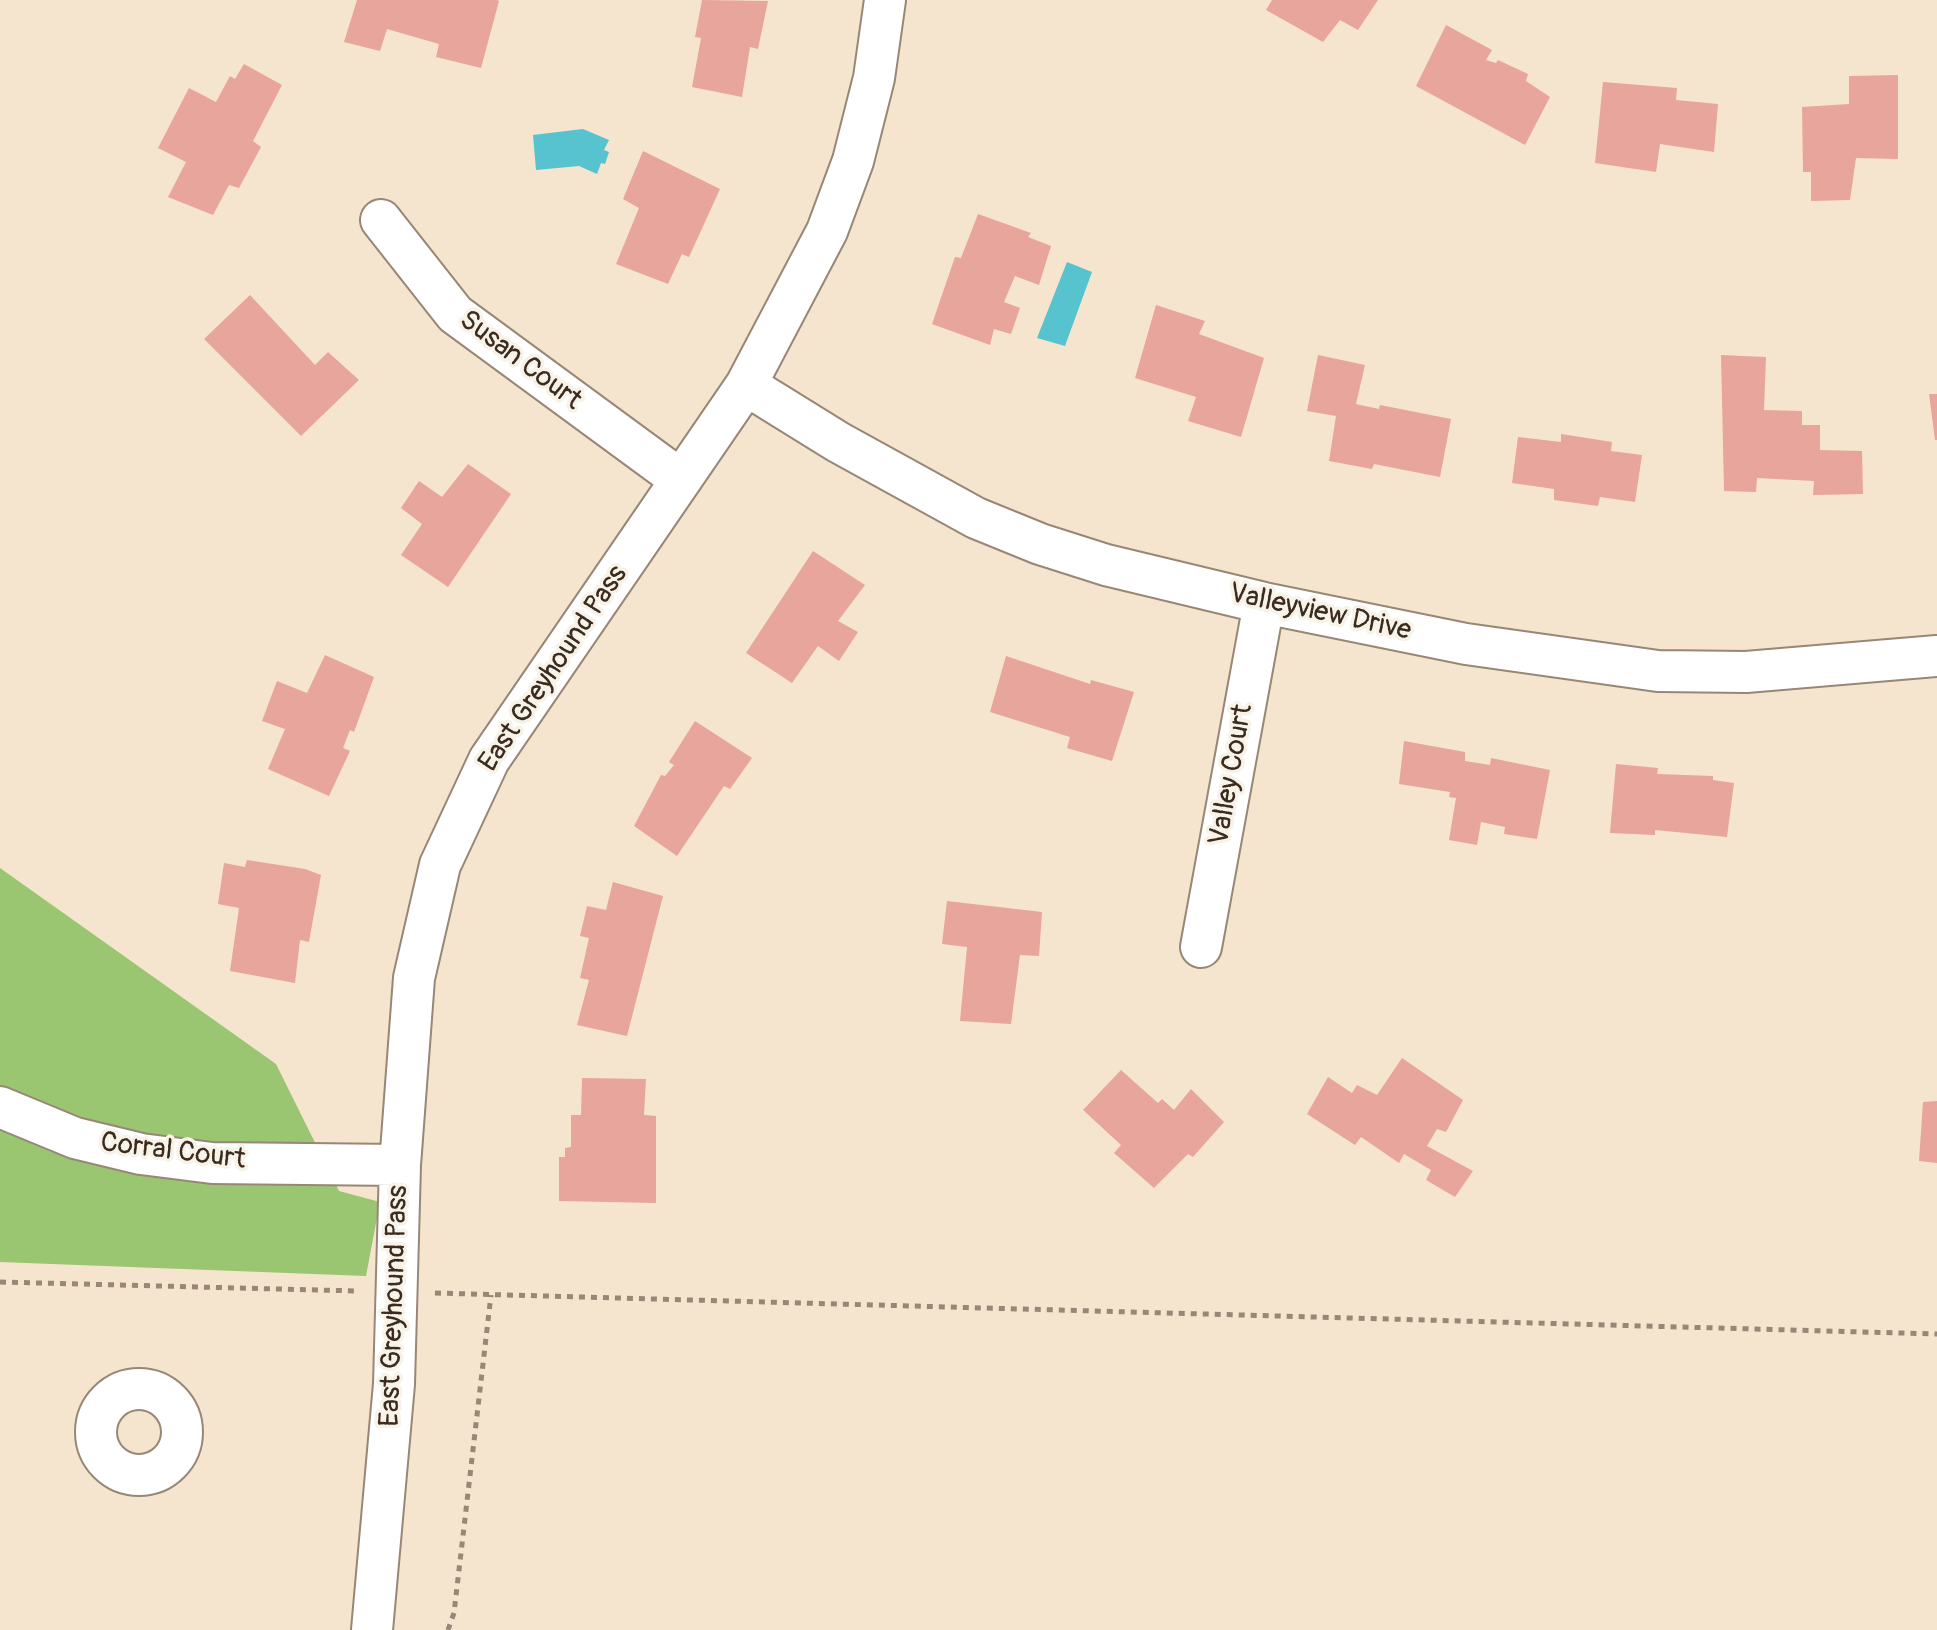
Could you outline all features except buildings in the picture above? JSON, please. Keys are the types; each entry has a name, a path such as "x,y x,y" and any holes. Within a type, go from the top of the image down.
{"street":[{"name":"East Greyhound Pass","path":"372,1630 394,1384 400,1165 414,978 440,865 489,760 746,385 827,231 853,161 874,78 885,0"},
{"name":"Susan Court","path":"381,220 455,314 681,480"},
{"name":"Valleyview Drive","path":"746,385 838,442 976,518 1040,544 1106,565 1264,603 1466,644 1658,671 1746,672 1937,656"},
{"name":"Valley Court","path":"1201,947 1264,603"},
{"name":"Corral Court","path":"0,1107 75,1138 141,1154 212,1163 400,1165"}],"path":[{"path":"0,1282 363,1291"},
{"path":"431,1293 1937,1334"},
{"path":"448,1630 454,1613 491,1295"}],"green space":[{"path":"0,868 276,1064 339,1191 380,1202 366,1276 0,1262"}],"water":[{"path":"583,129 609,140 604,150 609,152 605,164 601,163 597,174 579,166 536,170 533,135"},
{"path":"1067,262 1092,272 1065,346 1037,338"}]}
